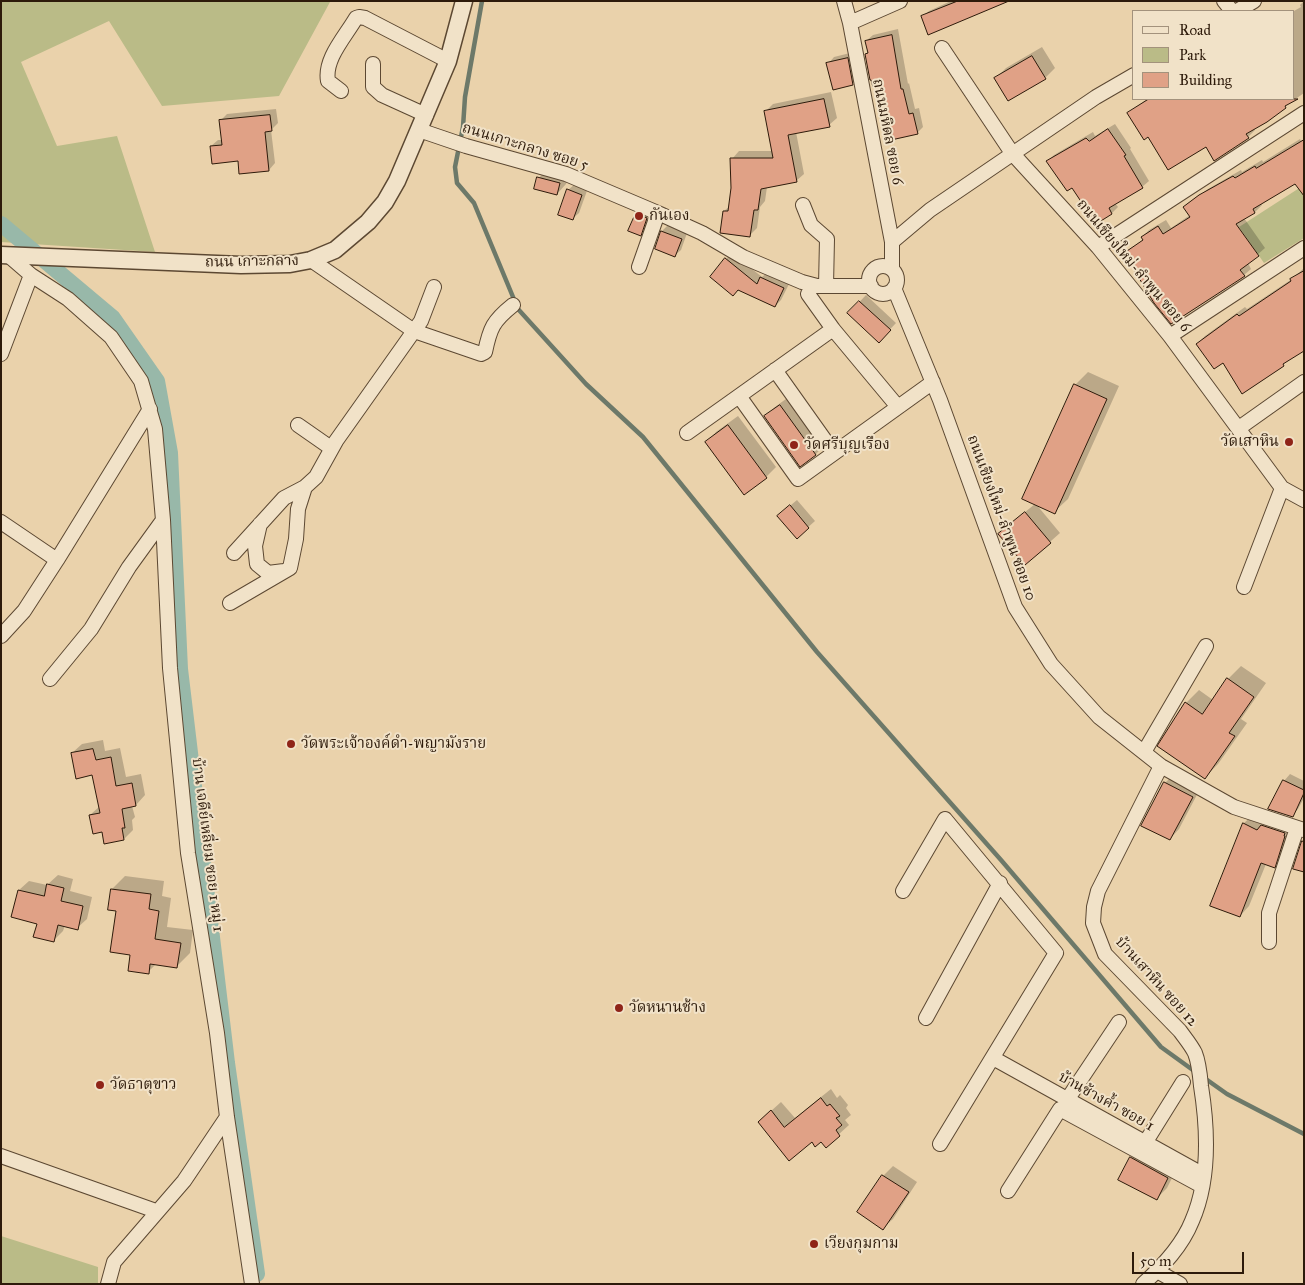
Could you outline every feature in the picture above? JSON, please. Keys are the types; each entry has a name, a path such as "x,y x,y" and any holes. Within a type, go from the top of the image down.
{"street":[{"name":"ถนน เกาะกลาง","path":"5,255 241,264 290,264 311,260 334,250 368,222 385,202 397,181 448,61 464,1"},
{"name":"ถนนมหิดล ซอย 6","path":"844,1 850,23 892,242 892,269"},
{"path":"850,23 900,1"},
{"path":"1239,10 1254,1"},
{"path":"341,91 328,82 326,72 329,62 356,18 365,18 448,61"},
{"name":"ถนนเชียงใหม่-ลำพูน ซอย 6","path":"942,48 1012,153 1098,247 1170,336 1282,488 1304,500"},
{"name":"ถนนเกาะกลาง ซอย 5","path":"373,64 373,88 422,123 435,136 566,174 702,233 743,257 802,282 817,286 871,286"},
{"path":"892,242 930,210 1012,153 1132,75"},
{"path":"1098,247 1304,113"},
{"path":"803,205 812,226 827,239 826,286"},
{"path":"640,267 658,213"},
{"path":"1170,336 1304,248"},
{"name":"บ้าน เจดีย์เหลี่ยม ซอย 1 หมู่ 1","path":"5,255 68,299 111,337 141,381 150,408 155,429 163,520 170,668 188,853 217,1032 227,1118 252,1284"},
{"path":"311,260 414,331 483,354 498,316 513,305"},
{"path":"882,266 892,269 897,278 894,288 884,293 879,293 871,286 869,280 873,270 882,266"},
{"path":"1,354 31,274"},
{"path":"234,552 284,498 305,487 316,477 331,448 421,321 434,288"},
{"name":"ถนนเชียงใหม่-ลำพูน ซอย 10","path":"894,288 932,382 1015,607 1051,664 1099,717 1161,766 1234,807 1301,829"},
{"path":"808,294 833,329 898,407"},
{"path":"687,434 833,329"},
{"path":"775,370 834,453"},
{"path":"739,396 798,478 932,382"},
{"path":"1239,428 1304,382"},
{"path":"1,636 24,611 150,408"},
{"path":"298,425 331,448"},
{"path":"230,603 290,568 296,539 298,509 305,487"},
{"path":"1244,587 1282,488"},
{"path":"50,679 91,629 129,568 163,520"},
{"path":"1,522 57,560"},
{"path":"261,523 255,546 257,564 268,573 285,571"},
{"path":"1144,752 1206,646"},
{"name":"บ้านเสาหิน ซอย 12","path":"1143,1284 1171,1256 1192,1222 1203,1180 1206,1134 1205,1109 1199,1067 1195,1054 1180,1031 1105,954 1096,936 1093,923 1098,891 1161,766"},
{"path":"903,890 945,819 1056,952 940,1144"},
{"path":"1269,942 1269,913 1301,829"},
{"path":"926,1018 1000,883"},
{"path":"1067,1100 1119,1022"},
{"name":"บ้านช้างค้ำ ซอย 1","path":"993,1058 1145,1143 1203,1180"},
{"path":"1145,1143 1183,1082"},
{"path":"1008,1191 1060,1110 1203,1180"},
{"path":"108,1284 114,1262 156,1211 184,1181 227,1118"},
{"path":"1,1156 156,1211"},
{"path":"1157,1271 1180,1284"}],"green space":[{"path":"1,1 330,2 279,96 162,106 109,21 21,62 57,146 117,136 155,252 1,242"},
{"path":"1304,185 1304,238 1264,263 1239,227"},
{"path":"1,1236 98,1267 98,1284 1,1284"}],"building":[{"path":"958,1 1009,1 928,35 921,16"},
{"path":"892,35 901,89 903,89 909,114 913,113 918,134 891,140 885,114 881,115 875,87 873,87 870,80 865,54 868,53 865,41"},
{"path":"1032,56 1046,79 1008,101 994,78"},
{"path":"848,58 853,85 833,90 826,63"},
{"path":"824,99 830,127 788,135 797,182 761,189 758,210 754,210 750,237 720,233 723,211 728,211 731,188 730,158 773,158 764,111"},
{"path":"1298,99 1285,106 1286,108 1267,122 1246,134 1249,138 1214,161 1206,147 1168,170 1148,137 1144,140 1127,113 1147,100"},
{"path":"270,115 272,131 265,132 269,171 239,174 238,161 212,164 210,146 222,145 219,120"},
{"path":"1108,129 1126,155 1124,156 1143,188 1109,208 1112,214 1096,224 1072,188 1067,191 1046,161 1086,138 1089,141"},
{"path":"1304,140 1304,196 1295,184 1253,209 1255,213 1236,224 1259,256 1240,270 1245,276 1171,324 1154,303 1124,253 1143,240 1141,237 1158,226 1163,234 1190,217 1183,207 1199,195 1233,176 1235,178 1255,166 1256,168"},
{"path":"537,177 560,183 557,195 534,189"},
{"path":"567,189 582,195 573,220 558,215"},
{"path":"636,213 647,218 641,236 628,231"},
{"path":"661,231 682,239 675,257 655,249"},
{"path":"725,258 757,284 760,277 784,288 775,307 738,290 733,296 710,277"},
{"path":"1304,271 1304,351 1242,394 1223,363 1214,369 1196,344 1237,314 1239,316"},
{"path":"859,301 891,330 879,343 847,313"},
{"path":"1074,384 1107,399 1055,514 1022,499"},
{"name":"วัดศรีบุญเรือง","path":"780,405 816,455 800,467 764,416"},
{"path":"728,425 767,478 744,495 705,442"},
{"path":"790,505 809,528 797,539 777,516"},
{"path":"1025,512 1051,543 1025,565 998,534"},
{"path":"1227,678 1254,697 1229,733 1235,736 1205,779 1157,746 1185,702 1202,714"},
{"path":"93,749 96,760 111,757 116,786 132,783 136,806 122,809 125,828 122,828 124,840 104,844 102,832 93,834 89,815 100,813 92,775 76,779 71,753"},
{"path":"1283,780 1304,790 1293,817 1268,809"},
{"path":"1164,782 1193,797 1170,840 1141,826"},
{"path":"1243,823 1257,830 1261,825 1285,833 1285,836 1275,868 1261,863 1240,917 1210,906"},
{"path":"1302,841 1304,842 1304,872 1293,869"},
{"path":"47,884 64,888 61,901 83,906 78,930 58,925 54,942 33,937 37,924 11,917 18,890 44,896"},
{"path":"111,889 151,894 149,909 159,911 155,939 181,943 177,968 150,964 149,974 128,971 130,955 110,952 116,911 108,910"},
{"path":"821,1098 827,1106 830,1104 840,1116 836,1118 842,1125 836,1130 840,1136 826,1148 821,1142 815,1147 812,1142 789,1161 758,1122 771,1110 784,1127"},
{"path":"1130,1157 1168,1178 1157,1200 1118,1180"},
{"path":"882,1175 909,1192 883,1230 857,1212"}],"waterway":[{"path":"482,1 455,167 457,183 474,203 518,309 586,384 643,437 817,652 1001,860 1161,1047 1197,1073"},
{"path":"1,224 113,318 157,381 170,453 180,669 227,1063 257,1274"},
{"path":"1203,1077 1227,1094 1304,1134"}],"place":[{"name":"กันเอง","path":"639,216"},
{"name":"วัดเสาหิน","path":"1289,442"},
{"name":"วัดศรีบุญเรือง","path":"794,445"},
{"name":"วัดพระเจ้าองค์ดำ-พญามังราย","path":"291,744"},
{"name":"วัดหนานช้าง","path":"619,1008"},
{"name":"วัดธาตุขาว","path":"100,1085"},
{"name":"เวียงกุมกาม","path":"814,1244"}]}
